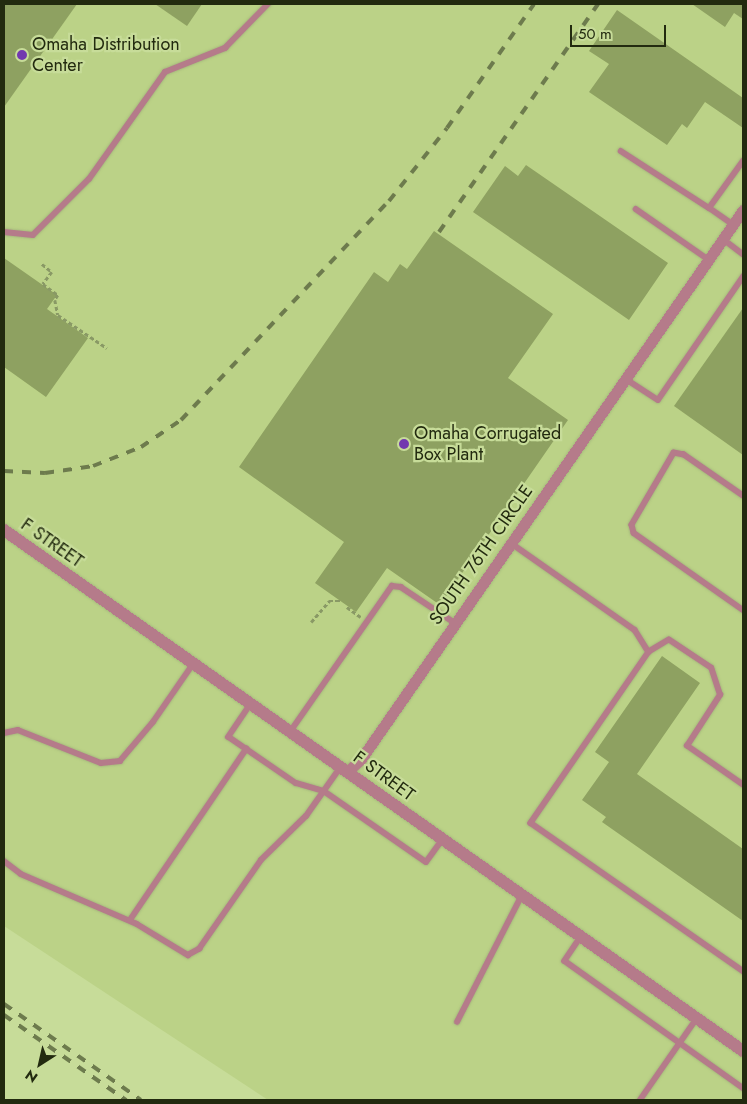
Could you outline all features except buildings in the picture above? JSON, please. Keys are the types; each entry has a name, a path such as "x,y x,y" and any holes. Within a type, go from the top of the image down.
{"street":[{"name":"SOUTH 76TH CIRCLE","path":"344,768 361,759 743,210"},
{"name":"F STREET","path":"4,530 743,1051"}],"lane":[{"path":"4,232 33,235 89,180 165,72 225,48 268,4"},
{"path":"621,151 733,225"},
{"path":"709,208 743,161"},
{"path":"636,210 709,260"},
{"path":"723,239 743,254"},
{"path":"626,379 658,400 743,276"},
{"path":"743,496 684,454 674,453 632,525 634,532 743,610"},
{"path":"511,543 634,630 649,652"},
{"path":"290,732 392,586 401,587 455,623"},
{"path":"743,785 687,746 720,695 711,668 670,640 649,652 531,823 743,971"},
{"path":"4,733 18,730 101,763 120,761 154,722 193,664"},
{"path":"251,704 229,737 246,749 296,783 324,791 426,862 443,839"},
{"path":"130,920 246,749"},
{"path":"4,861 21,874 130,920 188,955 199,949 261,860 306,816 344,768"},
{"path":"457,1022 522,895"},
{"path":"581,937 565,961 743,1088"},
{"path":"640,1100 697,1018"}],"path":[{"path":"42,264 52,272 43,284 58,295 55,300 58,315 107,348"},
{"path":"312,622 329,600 340,601"},
{"path":"347,607 362,618"}],"shaded area":[{"path":"4,4 743,4 743,1100 268,1100 4,926"}],"railway":[{"path":"4,471 45,473 93,466 141,447 181,420 389,201 447,128 534,4"},
{"path":"439,232 598,4"},
{"path":"4,1004 141,1100"},
{"path":"4,1015 126,1100"}],"place":[{"name":"Omaha Distribution Center","path":"22,55"},
{"name":"Omaha Corrugated Box Plant","path":"404,444"}]}
